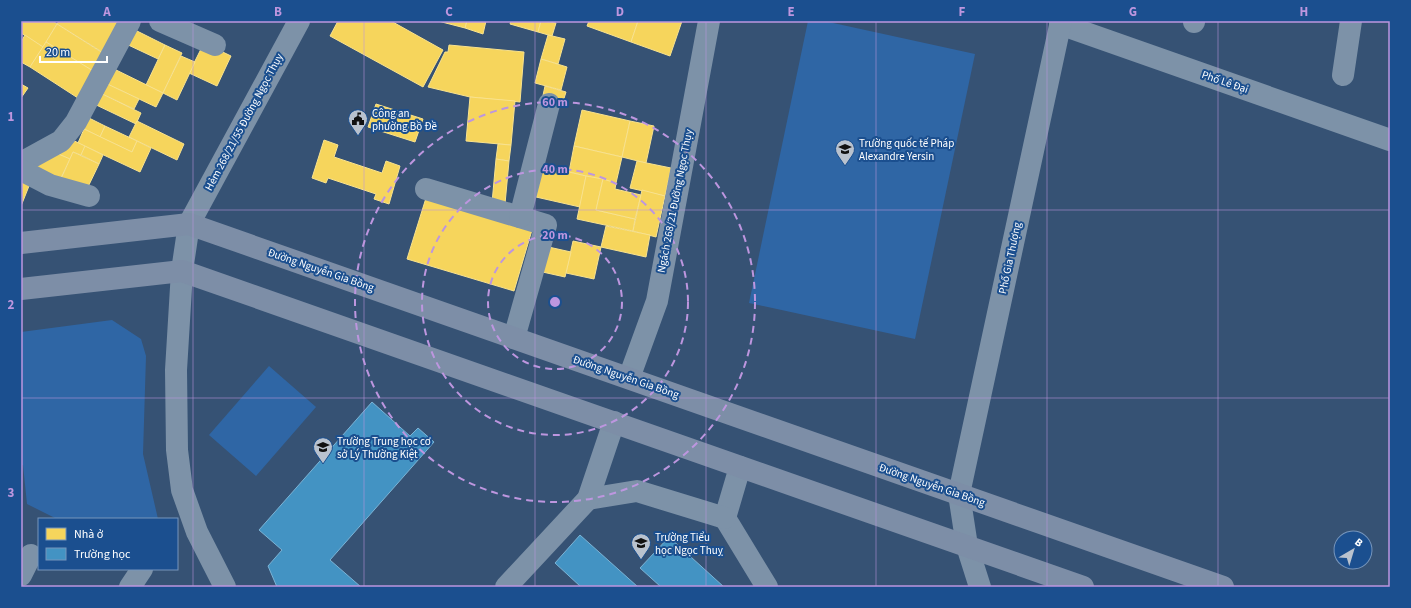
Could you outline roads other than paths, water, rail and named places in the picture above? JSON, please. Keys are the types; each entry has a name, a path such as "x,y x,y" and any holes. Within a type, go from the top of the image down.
{"main road":[{"name":"Đường Nguyễn Gia Bồng","path":"21,243 189,224 1223,587"},
{"path":"21,289 182,271 1083,587"}],"street":[{"path":"21,163 61,141 76,122 130,21"},
{"path":"160,21 215,45"},
{"name":"Hẻm 268/21/55 Đường Ngọc Thụy","path":"225,587 197,532 182,511 182,490 177,450 176,370 182,271 189,224 299,21"},
{"name":"Ngách 268/21 Đường Ngọc Thụy","path":"629,378 657,301 709,21"},
{"path":"1343,75 1351,21"},
{"name":"Phố Lê Đại","path":"1060,23 1390,140"},
{"name":"Phố Gia Thượng","path":"959,494 1060,23"},
{"path":"520,217 549,104"},
{"path":"21,170 50,185 89,196"},
{"path":"426,190 546,225 514,338"},
{"path":"506,587 588,500 614,422"},
{"path":"725,518 740,467"},
{"path":"588,500 637,491 725,518 767,587"},
{"path":"959,494 967,546 980,587"},
{"path":"21,575 31,555"},
{"path":"130,587 141,570"}],"place":[{"name":"Công an phường Bồ Đề","path":"358,136"},
{"name":"Trường quốc tế Pháp Alexandre Yersin","path":"845,166"},
{"name":"Trường Trung học cơ sở Lý Thường Kiệt","path":"323,464"},
{"name":"Trường Tiểu học Ngọc Thuỵ","path":"641,560"}]}
